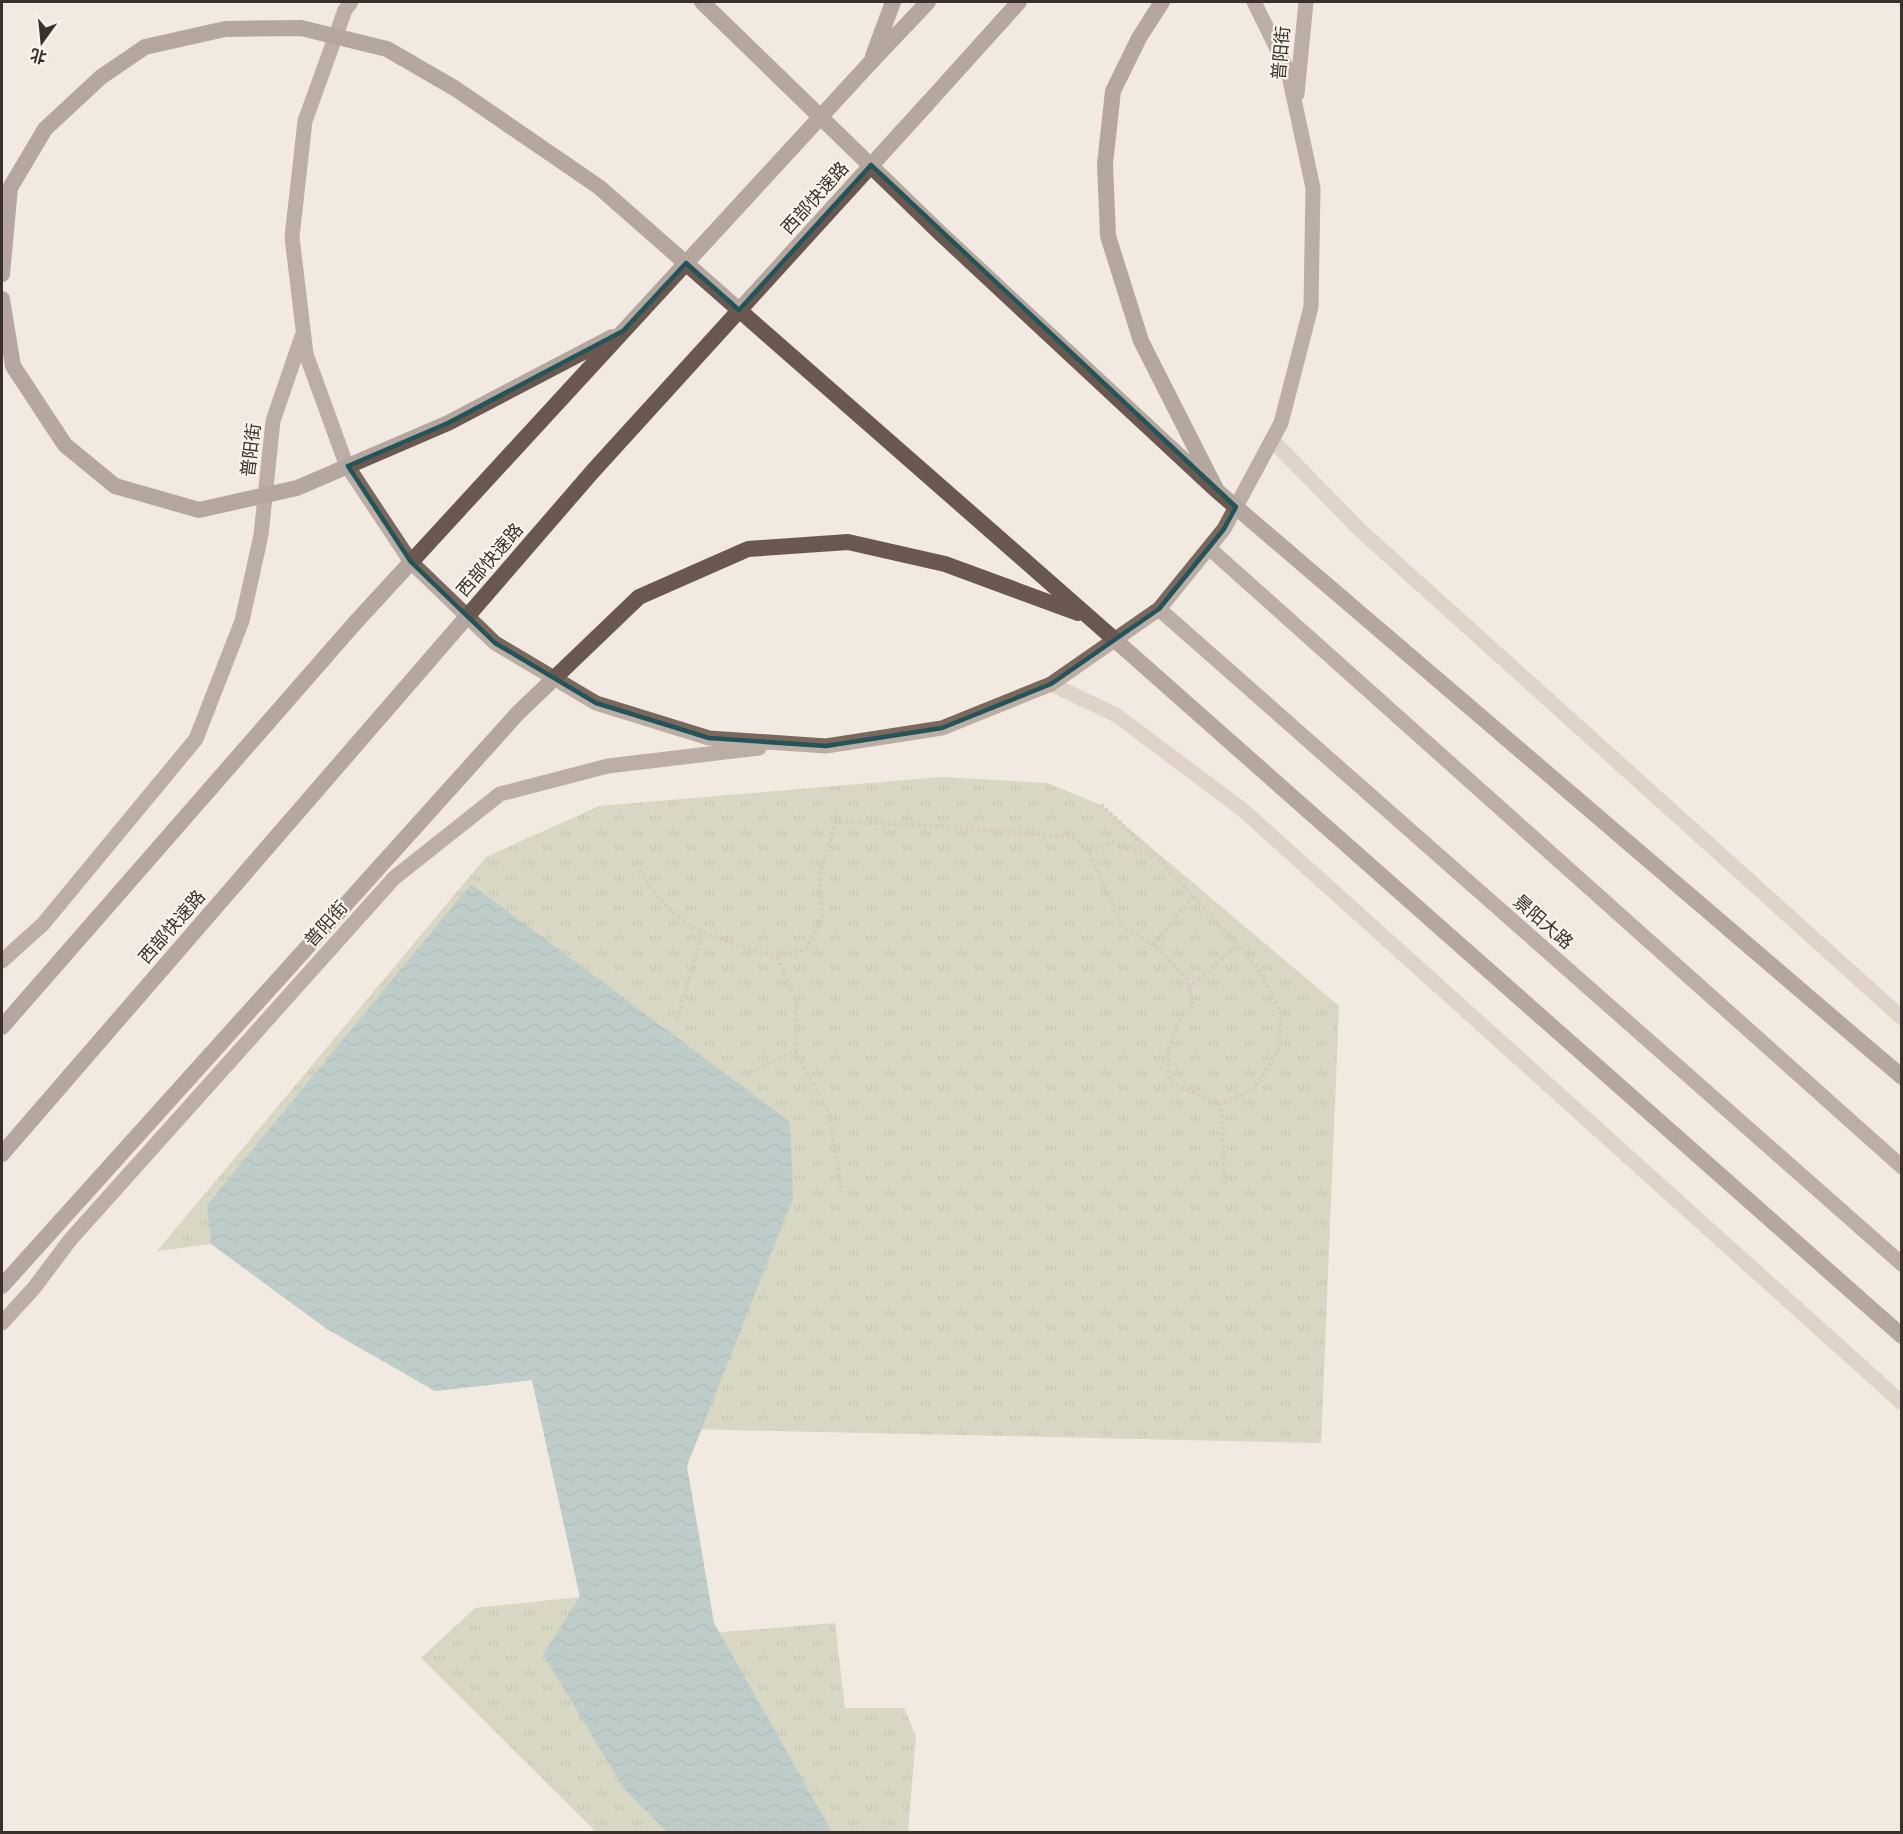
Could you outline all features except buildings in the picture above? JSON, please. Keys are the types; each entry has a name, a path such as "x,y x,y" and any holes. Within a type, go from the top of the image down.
{"highway":[{"path":"702,2 939,232 1216,490 1902,1077"},
{"path":"871,62 893,2"},
{"path":"2,1027 354,624 927,2"},
{"name":"西部快速路","path":"2,1154 593,471 1020,2"},
{"path":"1162,2 1139,38 1113,91 1105,164 1108,236 1141,341 1216,490"},
{"path":"2,274 10,188 45,129 101,77 145,47 225,29 301,28 387,49 456,89 599,187 1902,1336"},
{"path":"2,299 13,366 65,446 115,486 199,510 297,488 448,423 623,331"},
{"path":"2,1286 518,712 639,597 748,549 848,542 945,564 1089,617"}],"main road":[{"path":"346,4 305,121 292,237 306,354 346,464 411,562 495,643 596,703 709,738 826,746 942,728 1051,684 1159,609 1224,529 1281,423 1311,307 1313,188 1288,71 1254,2"},
{"name":"普阳街","path":"1296,109 1306,2"},
{"name":"普阳街","path":"2,961 43,924 196,739 242,621 261,535 273,421 303,331"},
{"path":"1209,548 1902,1167"},
{"name":"景阳大路","path":"1159,609 1902,1264"},
{"name":"普阳街","path":"2,1323 34,1288 70,1240 394,878 500,794 608,766 795,744"}],"street":[{"path":"1272,440 1361,531 1902,1018"},
{"path":"1051,684 1116,715 1244,810 1902,1403"}],"path":[{"path":"639,871 658,898 689,926 725,941 777,957 806,949 822,918 820,871 836,821 952,827 1073,837 1089,851 1123,928 1155,945 1187,979 1193,1005 1182,1016 1168,1050 1170,1082 1221,1104 1254,1089 1278,1051 1282,1014 1257,966 1157,857 1101,805"},
{"path":"1089,851 1113,842 1157,857"},
{"path":"1155,945 1193,896"},
{"path":"677,1020 703,932"},
{"path":"1189,989 1238,945"},
{"path":"777,957 797,1003 795,1051 828,1110 842,1192"},
{"path":"751,1072 795,1051"},
{"path":"1221,1104 1225,1186"}],"highlighted area":[{"path":"871,165 1236,507 1224,529 1159,609 1051,684 942,728 826,746 709,738 596,703 495,643 411,562 348,466 448,423 623,331 686,263 739,310"}],"green space":[{"path":"941,777 1047,783 1101,805 1339,1006 1321,1443 683,1429 683,1540 711,1633 835,1623 845,1708 904,1708 916,1736 908,1832 596,1832 421,1658 475,1608 580,1597 532,1380 435,1391 327,1329 211,1244 157,1251 486,857 599,806"}],"water":[{"path":"471,884 790,1122 793,1198 687,1466 714,1623 832,1832 667,1832 624,1789 543,1654 580,1597 532,1380 435,1391 327,1329 211,1244 207,1205"}]}
